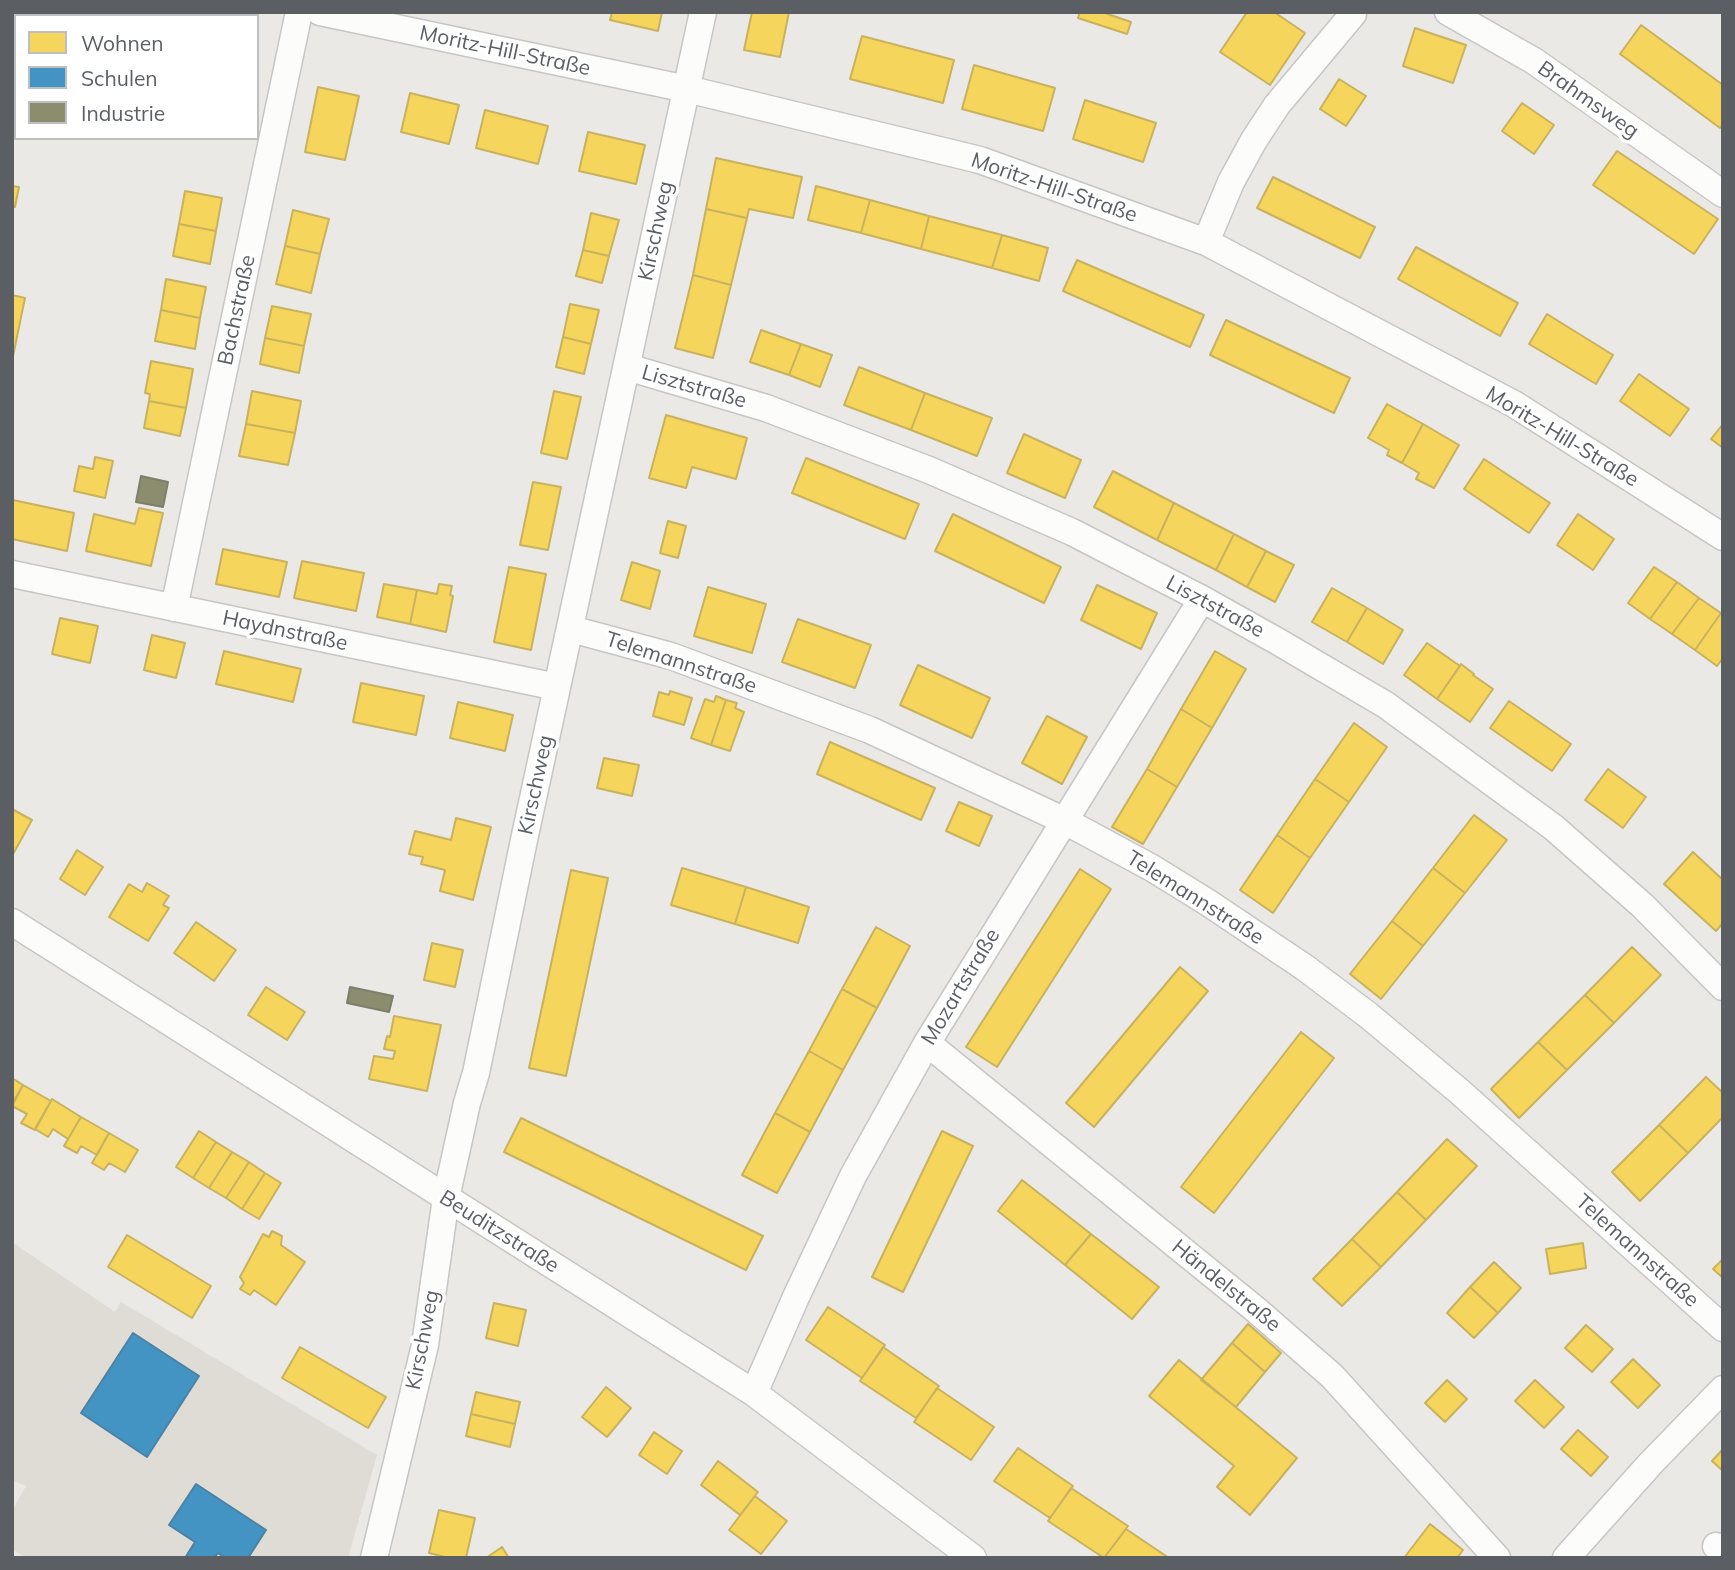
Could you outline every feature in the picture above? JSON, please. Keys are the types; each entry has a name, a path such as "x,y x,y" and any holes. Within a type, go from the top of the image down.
{"street":[{"name":"Bachstraße","path":"174,608 299,12"},
{"name":"Moritz-Hill-Straße","path":"320,12 687,89 980,160 1206,242 1514,404 1723,537"},
{"name":"Kirschweg","path":"374,1558 425,1345 446,1198 486,1026 703,12"},
{"name":"Brahmsweg","path":"1448,12 1534,61 1723,194"},
{"path":"1206,242 1231,182 1254,140 1278,105 1354,13"},
{"name":"Lisztstraße","path":"626,367 765,408 929,470 1072,532 1277,640 1386,705 1553,827 1643,906 1723,987"},
{"name":"Haydnstraße","path":"12,575 557,687"},
{"name":"Mozartstraße","path":"754,1392 853,1177 927,1043 1202,599"},
{"name":"Telemannstraße","path":"571,629 671,656 870,730 1063,820 1152,868 1304,967 1368,1015 1460,1092 1723,1328"},
{"name":"Beuditzstraße","path":"12,922 754,1392 974,1558"},
{"name":"Händelstraße","path":"927,1043 1255,1309 1332,1376 1497,1558"},
{"path":"1566,1558 1651,1463 1723,1389"}],"shaded area":[{"path":"12,1242 115,1312 121,1302 377,1455 348,1558 26,1558 12,1549 12,1511 26,1486 12,1480"}],"building: Wohnen":[{"path":"612,12 662,12 658,31 610,20"},
{"path":"752,12 789,12 780,57 744,50"},
{"path":"1080,12 1102,12 1131,22 1127,34 1078,18"},
{"path":"1247,12 1274,12 1305,33 1270,85 1220,52"},
{"path":"12,14 14,50 12,49"},
{"path":"1641,25 1723,85 1723,124 1720,128 1620,54"},
{"path":"1415,28 1466,45 1453,83 1403,66"},
{"path":"862,36 954,60 943,103 850,79"},
{"path":"974,65 1055,88 1043,131 962,109"},
{"path":"1339,79 1366,96 1346,126 1320,109"},
{"path":"318,87 359,96 345,160 305,152"},
{"path":"410,93 459,105 449,144 401,132"},
{"path":"1085,100 1156,123 1143,162 1073,139"},
{"path":"1522,103 1554,125 1534,154 1502,131"},
{"path":"485,110 548,126 538,164 476,148"},
{"path":"588,132 645,145 636,184 579,171"},
{"path":"1617,151 1718,219 1694,254 1593,185"},
{"path":"716,158 802,177 793,218 749,209 747,218 706,209"},
{"path":"1273,177 1375,227 1360,258 1257,208"},
{"path":"12,186 19,187 15,207 12,207"},
{"path":"816,186 870,200 861,233 808,220"},
{"path":"185,191 222,198 216,231 179,224"},
{"path":"870,200 929,216 921,249 861,233"},
{"path":"706,209 747,218 731,285 693,275"},
{"path":"293,210 329,219 320,254 285,246"},
{"path":"591,213 619,220 609,256 583,250"},
{"path":"929,216 1002,235 992,268 921,249"},
{"path":"179,224 216,231 210,264 173,256"},
{"path":"1002,235 1048,248 1039,281 992,268"},
{"path":"285,246 320,254 311,293 276,284"},
{"path":"1416,247 1518,303 1500,336 1398,279"},
{"path":"583,250 609,256 602,283 576,276"},
{"path":"1077,260 1204,315 1190,347 1063,291"},
{"path":"693,275 731,285 713,358 675,348"},
{"path":"166,279 206,287 200,318 161,310"},
{"path":"12,295 25,298 12,361"},
{"path":"570,304 599,310 591,344 563,337"},
{"path":"272,306 311,314 304,346 265,338"},
{"path":"161,310 200,318 195,349 155,341"},
{"path":"1547,314 1613,355 1596,384 1529,344"},
{"path":"1226,320 1350,378 1334,413 1210,355"},
{"path":"761,330 801,344 789,375 750,362"},
{"path":"563,337 591,344 584,374 556,367"},
{"path":"265,338 304,346 299,373 260,364"},
{"path":"801,344 832,355 820,387 789,375"},
{"path":"151,361 193,369 186,408 149,401 150,394 145,393"},
{"path":"859,367 925,393 911,430 844,405"},
{"path":"1639,374 1689,409 1670,436 1620,401"},
{"path":"252,391 301,401 295,433 246,424"},
{"path":"554,391 581,397 567,459 541,453"},
{"path":"925,393 992,418 977,456 911,430"},
{"path":"149,401 186,408 180,436 144,428"},
{"path":"1387,404 1423,424 1402,463 1387,455 1389,450 1368,438"},
{"path":"666,415 747,438 736,479 692,467 686,488 649,478"},
{"path":"246,424 295,433 288,465 239,456"},
{"path":"1423,424 1459,445 1434,488 1416,479 1419,473 1402,463"},
{"path":"1723,424 1723,448 1711,439"},
{"path":"1024,434 1081,460 1065,498 1007,473"},
{"path":"95,457 113,461 105,498 74,491 79,466 93,469"},
{"path":"806,458 919,504 905,539 792,493"},
{"path":"1484,459 1550,503 1529,533 1464,489"},
{"path":"1113,471 1174,503 1157,540 1094,507"},
{"path":"533,482 561,487 548,550 520,545"},
{"path":"13,500 74,513 67,551 12,539"},
{"path":"1174,503 1234,534 1216,570 1157,540"},
{"path":"139,508 163,513 151,566 86,551 94,514 135,524"},
{"path":"953,514 1061,567 1044,603 935,551"},
{"path":"1578,514 1614,539 1593,570 1557,545"},
{"path":"668,521 686,526 678,558 660,553"},
{"path":"1234,534 1266,551 1247,587 1216,570"},
{"path":"223,549 287,562 279,597 216,584"},
{"path":"1266,551 1294,565 1275,602 1247,587"},
{"path":"302,561 364,573 356,611 294,598"},
{"path":"632,562 660,571 650,609 621,600"},
{"path":"509,567 546,574 531,650 494,642"},
{"path":"1654,567 1677,582 1650,619 1628,603"},
{"path":"1677,582 1699,598 1672,634 1650,619"},
{"path":"384,584 417,590 410,624 377,617"},
{"path":"439,584 452,586 450,595 453,596 446,632 410,624 417,590 437,594"},
{"path":"1097,585 1157,613 1141,649 1081,620"},
{"path":"708,587 766,604 752,653 694,636"},
{"path":"1332,588 1367,608 1347,642 1312,622"},
{"path":"1699,598 1721,613 1695,650 1672,634"},
{"path":"1367,608 1403,630 1383,664 1347,642"},
{"path":"1721,613 1723,658 1717,666 1695,650"},
{"path":"60,618 98,626 90,663 52,654"},
{"path":"798,619 871,645 855,688 782,662"},
{"path":"152,635 185,643 176,678 144,670"},
{"path":"1427,643 1460,666 1437,699 1404,675"},
{"path":"224,651 301,669 293,702 216,684"},
{"path":"1215,651 1246,669 1212,728 1181,709"},
{"path":"1461,664 1493,689 1470,722 1437,699"},
{"path":"918,665 990,698 972,738 900,705"},
{"path":"361,683 424,696 416,735 353,722"},
{"path":"670,691 692,698 684,725 653,716 659,692 669,695"},
{"path":"716,696 726,700 711,745 691,738 705,699 714,702"},
{"path":"726,700 737,703 735,708 744,712 730,751 711,745"},
{"path":"1509,701 1571,744 1552,771 1490,728"},
{"path":"458,702 513,715 505,751 450,738"},
{"path":"1181,709 1212,728 1177,787 1147,769"},
{"path":"1047,716 1087,737 1062,784 1022,763"},
{"path":"1354,723 1387,747 1349,802 1315,779"},
{"path":"830,742 935,788 921,820 817,774"},
{"path":"604,758 639,765 632,796 597,788"},
{"path":"1147,769 1177,787 1143,844 1112,827"},
{"path":"1608,769 1646,797 1623,828 1585,800"},
{"path":"1315,779 1349,802 1310,858 1277,835"},
{"path":"959,802 992,816 979,846 946,831"},
{"path":"12,809 32,820 12,856"},
{"path":"1474,815 1507,840 1465,893 1433,868"},
{"path":"456,818 491,827 473,900 440,891 445,870 421,864 423,857 409,854 415,831 451,840"},
{"path":"1277,835 1310,858 1273,913 1240,890"},
{"path":"77,850 103,867 85,895 60,879"},
{"path":"1693,852 1723,880 1723,923 1716,931 1664,884"},
{"path":"682,868 746,887 735,924 671,905"},
{"path":"1433,868 1465,893 1423,946 1392,921"},
{"path":"1080,869 1111,889 997,1067 966,1047"},
{"path":"571,870 608,878 566,1076 529,1068"},
{"path":"147,883 169,896 163,905 169,908 148,941 109,917 129,884 142,892"},
{"path":"746,887 809,907 798,943 735,924"},
{"path":"1392,921 1423,946 1381,999 1350,974"},
{"path":"196,922 236,950 214,981 174,953"},
{"path":"876,927 910,946 877,1008 842,989"},
{"path":"432,943 463,950 455,987 424,980"},
{"path":"1632,947 1661,975 1614,1023 1585,995"},
{"path":"1180,967 1208,991 1094,1127 1066,1103"},
{"path":"266,987 305,1012 287,1040 248,1015"},
{"path":"842,989 877,1008 843,1070 809,1051"},
{"path":"1585,995 1614,1023 1567,1070 1538,1042"},
{"path":"394,1016 441,1025 427,1091 369,1079 374,1056 393,1059 395,1051 384,1049 387,1036 390,1037"},
{"path":"1301,1032 1334,1058 1214,1213 1181,1187"},
{"path":"1538,1042 1567,1070 1519,1118 1491,1089"},
{"path":"809,1051 843,1070 810,1132 775,1113"},
{"path":"1706,1077 1723,1093 1723,1117 1688,1153 1659,1125"},
{"path":"12,1078 23,1085 12,1104"},
{"path":"23,1085 51,1101 35,1130 21,1123 27,1114 12,1106"},
{"path":"52,1099 81,1117 68,1139 53,1129 48,1137 35,1129"},
{"path":"775,1113 810,1132 777,1193 742,1175"},
{"path":"81,1117 109,1133 97,1155 81,1146 77,1153 64,1146"},
{"path":"521,1118 763,1236 746,1270 504,1152"},
{"path":"1659,1125 1688,1153 1640,1201 1612,1172"},
{"path":"199,1131 216,1142 193,1178 176,1167"},
{"path":"942,1131 973,1146 903,1292 872,1277"},
{"path":"109,1133 138,1150 125,1172 109,1163 104,1170 92,1163"},
{"path":"1447,1139 1477,1166 1426,1220 1397,1192"},
{"path":"216,1142 232,1152 209,1188 193,1178"},
{"path":"232,1152 249,1162 226,1198 209,1188"},
{"path":"249,1162 265,1173 242,1209 226,1198"},
{"path":"265,1173 281,1183 259,1219 242,1209"},
{"path":"1022,1180 1091,1234 1065,1265 998,1211"},
{"path":"1397,1192 1426,1220 1381,1267 1352,1239"},
{"path":"272,1231 282,1236 281,1245 305,1262 276,1305 254,1290 250,1295 240,1289 244,1283 240,1277 263,1234 269,1237"},
{"path":"1091,1234 1159,1287 1132,1319 1065,1265"},
{"path":"127,1235 211,1286 192,1318 108,1267"},
{"path":"1352,1239 1381,1267 1342,1306 1313,1279"},
{"path":"1583,1243 1586,1268 1550,1274 1546,1249"},
{"path":"1723,1259 1723,1278 1713,1269"},
{"path":"1494,1262 1521,1288 1498,1313 1470,1287"},
{"path":"1470,1287 1498,1313 1474,1338 1447,1313"},
{"path":"494,1303 526,1310 518,1346 486,1338"},
{"path":"828,1307 885,1345 862,1378 806,1340"},
{"path":"1248,1324 1281,1353 1265,1372 1232,1343"},
{"path":"1586,1325 1613,1349 1592,1372 1565,1348"},
{"path":"1232,1343 1265,1372 1236,1407 1201,1380"},
{"path":"300,1347 386,1397 368,1428 282,1378"},
{"path":"883,1347 939,1386 916,1418 860,1381"},
{"path":"1633,1359 1660,1385 1638,1408 1611,1382"},
{"path":"1179,1360 1297,1458 1250,1515 1217,1487 1234,1466 1149,1396"},
{"path":"1447,1380 1467,1399 1445,1422 1425,1403"},
{"path":"1535,1380 1564,1407 1544,1428 1515,1401"},
{"path":"606,1387 631,1408 607,1437 582,1417"},
{"path":"937,1388 994,1427 971,1460 914,1422"},
{"path":"476,1392 520,1402 515,1424 471,1414"},
{"path":"471,1414 515,1424 510,1447 466,1436"},
{"path":"1578,1430 1608,1457 1591,1476 1561,1449"},
{"path":"654,1432 682,1451 667,1474 639,1455"},
{"path":"1018,1448 1073,1486 1050,1518 994,1481"},
{"path":"1723,1449 1723,1471 1712,1461"},
{"path":"718,1461 758,1492 740,1515 701,1485"},
{"path":"1071,1488 1128,1526 1104,1558 1048,1521"},
{"path":"755,1496 787,1521 761,1554 729,1530"},
{"path":"439,1510 475,1518 466,1558 449,1558 429,1553"},
{"path":"1430,1524 1463,1550 1457,1558 1404,1558"},
{"path":"1126,1529 1169,1558 1104,1558"},
{"path":"502,1547 509,1558 486,1558"}],"building: Schulen":[{"path":"133,1333 199,1376 147,1457 81,1413"},
{"path":"196,1484 266,1530 248,1558 225,1558 218,1553 214,1558 185,1558 195,1542 169,1525"}],"building: Industrie":[{"path":"141,476 168,482 163,507 136,502"},
{"path":"350,987 393,996 389,1012 347,1003"}]}
